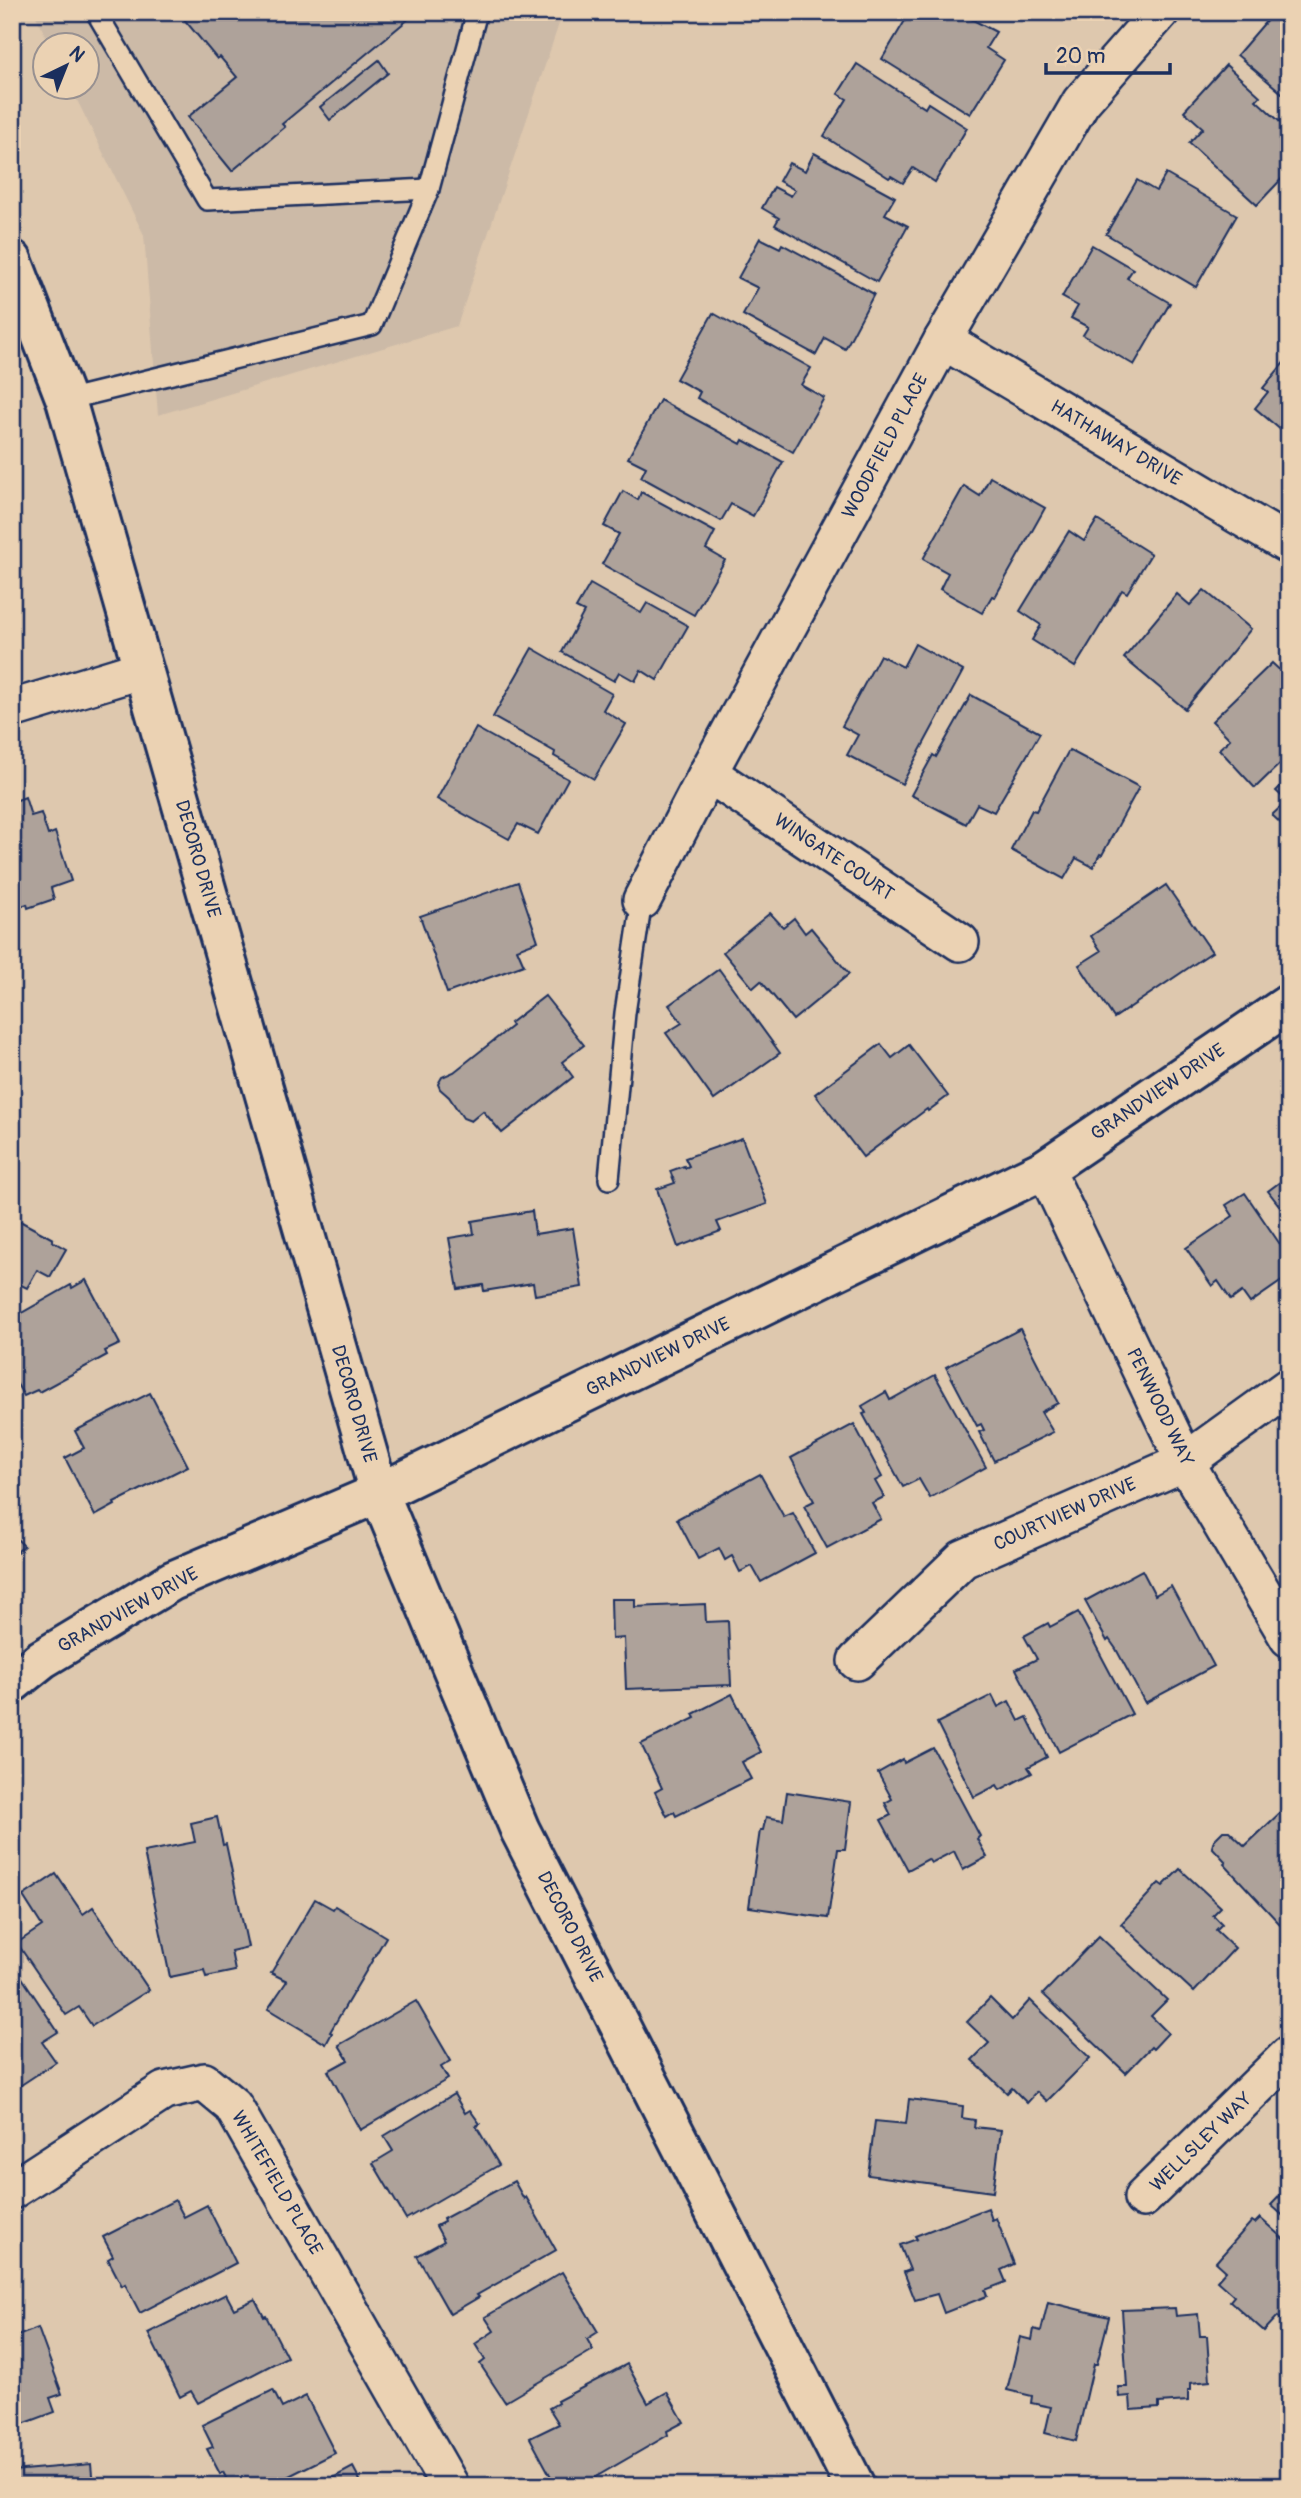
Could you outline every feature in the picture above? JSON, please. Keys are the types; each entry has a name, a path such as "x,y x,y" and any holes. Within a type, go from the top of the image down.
{"main road":[{"name":"DECORO DRIVE","path":"12,260 66,400 379,1493 520,1830 855,2486"},
{"name":"GRANDVIEW DRIVE","path":"12,1683 42,1659 172,1581 379,1493 1045,1168 1289,1004"}],"street":[{"name":"WOODFIELD PLACE","path":"642,900 943,340 1080,102 1160,12"},
{"name":"HATHAWAY DRIVE","path":"943,340 1289,545"},
{"path":"12,709 143,669"},
{"name":"WINGATE COURT","path":"708,773 960,942"},
{"name":"PENWOOD WAY","path":"1045,1168 1185,1462 1289,1638"},
{"name":"COURTVIEW DRIVE","path":"857,1661 963,1559 1185,1462 1289,1387"},
{"name":"WELLSLEY WAY","path":"1143,2198 1289,2055"},
{"name":"WHITEFIELD PLACE","path":"12,2190 164,2091 204,2082 233,2105 450,2486"}],"lane":[{"path":"96,12 207,200 429,189"},
{"path":"66,400 372,324 429,189 477,12"},
{"path":"609,1178 625,1013 642,900"}],"shaded area":[{"path":"34,12 563,12 457,326 158,415 144,235 78,102 102,102 102,32 44,32"}],"building":[{"path":"178,12 417,12 282,124 285,127 232,171 188,117 237,77 220,57 217,59"},
{"path":"907,12 958,12 996,32 986,48 1004,60 970,114 882,59 909,14"},
{"path":"1274,12 1285,12 1289,16 1289,99 1237,55"},
{"path":"379,60 388,73 330,120 320,107"},
{"path":"857,64 925,108 928,103 967,128 935,182 913,168 903,183 891,176 889,178 824,136 847,99 838,94"},
{"path":"1226,65 1260,96 1256,100 1289,130 1289,171 1257,205 1189,143 1203,128 1184,111"},
{"path":"814,153 895,197 885,214 908,226 877,282 775,225 779,218 762,208 774,187 791,196 795,190 779,181 789,163 805,171"},
{"path":"1166,174 1237,215 1196,287 1106,234 1137,180 1156,191"},
{"path":"760,238 780,248 782,244 874,294 845,349 825,338 816,355 743,315 758,288 738,278"},
{"path":"1092,245 1133,269 1127,278 1170,303 1134,365 1083,335 1088,327 1071,318 1078,306 1062,297"},
{"path":"713,313 811,368 801,385 824,398 793,452 697,398 700,392 676,379"},
{"path":"1286,360 1289,362 1289,437 1255,408 1268,392 1263,388"},
{"path":"660,400 741,444 743,440 783,462 753,516 731,504 721,521 641,477 646,467 628,458"},
{"path":"990,477 1045,508 995,597 992,596 982,613 940,589 948,573 923,559 964,486 980,496"},
{"path":"623,491 638,500 641,492 715,532 706,549 725,560 694,615 602,564 619,534 604,526"},
{"path":"1097,520 1151,554 1127,593 1122,590 1075,667 1032,640 1041,625 1020,611 1069,531 1084,541"},
{"path":"590,584 641,613 647,603 688,626 657,680 641,670 635,681 619,672 614,681 562,652 584,612 576,608"},
{"path":"1204,590 1251,629 1185,709 1124,658 1177,594 1190,605"},
{"path":"915,644 963,671 902,784 847,755 858,735 842,726 880,655 903,667"},
{"path":"532,648 612,694 603,710 626,724 594,779 554,756 555,752 493,717"},
{"path":"1272,663 1285,675 1289,671 1289,755 1255,788 1219,749 1230,739 1212,721"},
{"path":"971,695 1040,733 994,812 977,804 966,824 911,795"},
{"path":"476,728 568,779 538,834 518,824 509,839 437,799"},
{"path":"1069,750 1139,787 1093,867 1076,858 1064,879 1011,850"},
{"path":"1289,778 1289,831 1272,815 1287,801 1276,791"},
{"path":"25,797 31,816 41,813 48,835 55,832 71,881 51,888 54,899 28,908 27,904 12,909 12,802"},
{"path":"518,882 538,941 517,949 524,965 447,993 420,916"},
{"path":"1166,885 1212,952 1114,1018 1079,965 1101,951 1091,936"},
{"path":"770,913 783,927 794,918 805,933 811,928 849,974 793,1020 761,981 753,988 723,952"},
{"path":"719,969 780,1053 714,1100 666,1033 682,1023 669,1005"},
{"path":"545,996 584,1045 562,1062 573,1077 502,1133 483,1111 471,1121 463,1118 440,1089 438,1084 442,1077 454,1072"},
{"path":"881,1044 892,1058 909,1045 948,1096 863,1157 815,1094"},
{"path":"742,1138 767,1204 717,1222 721,1231 678,1247 657,1189 675,1183 670,1171 689,1166 685,1158"},
{"path":"1289,1168 1289,1218 1268,1191 1288,1176 1284,1172"},
{"path":"1245,1193 1284,1250 1289,1253 1289,1276 1250,1303 1242,1292 1231,1300 1218,1281 1212,1286 1186,1248 1233,1216 1226,1205"},
{"path":"532,1211 535,1234 573,1228 582,1287 535,1295 533,1283 484,1291 483,1285 458,1289 449,1238 474,1234 472,1221"},
{"path":"20,1221 66,1249 50,1277 37,1270 27,1288 15,1282 12,1284 12,1232"},
{"path":"86,1280 120,1344 105,1351 107,1355 39,1392 37,1390 24,1396 15,1381 12,1383 12,1315 16,1316 71,1285 72,1288"},
{"path":"1020,1329 1058,1403 1041,1412 1053,1432 994,1461 979,1432 984,1430 981,1424 977,1426 946,1367"},
{"path":"935,1375 986,1467 930,1498 919,1479 903,1487 863,1414 866,1413 862,1406 886,1392 890,1400"},
{"path":"150,1393 188,1466 114,1503 115,1505 95,1516 65,1458 84,1448 75,1431"},
{"path":"854,1424 882,1477 875,1481 884,1497 872,1503 881,1519 827,1548 804,1506 814,1501 791,1458"},
{"path":"760,1474 784,1517 793,1513 815,1553 761,1582 752,1566 740,1572 732,1556 725,1560 719,1548 698,1559 677,1519"},
{"path":"12,1534 24,1546 12,1556"},
{"path":"1142,1570 1155,1595 1171,1586 1214,1666 1145,1703 1116,1649 1109,1639 1107,1641 1085,1601"},
{"path":"611,1599 635,1599 635,1607 705,1604 706,1622 728,1621 731,1685 626,1689 624,1638 612,1639"},
{"path":"1078,1612 1132,1714 1059,1752 1016,1669 1037,1659 1024,1636 1048,1623 1050,1627"},
{"path":"732,1694 761,1752 742,1762 751,1779 676,1816 674,1812 667,1816 655,1792 662,1788 641,1744 695,1718 693,1714"},
{"path":"992,1695 998,1707 1009,1701 1019,1721 1027,1717 1047,1757 1028,1767 1032,1773 1000,1790 997,1785 974,1797 937,1723"},
{"path":"933,1748 980,1836 977,1839 987,1857 963,1870 954,1851 931,1863 928,1859 908,1870 881,1820 891,1815 885,1803 892,1799 878,1773 903,1759 904,1763"},
{"path":"787,1792 851,1802 845,1849 838,1849 828,1918 749,1907 760,1830 763,1830 766,1817 783,1820"},
{"path":"1285,1808 1289,1813 1289,1915 1280,1924 1224,1864 1226,1862 1212,1847 1214,1840 1223,1831 1229,1831 1245,1846"},
{"path":"217,1817 223,1845 226,1844 248,1947 231,1951 235,1971 206,1977 204,1970 170,1977 144,1852 195,1842 191,1823"},
{"path":"1180,1869 1221,1907 1213,1915 1222,1924 1216,1930 1235,1948 1194,1992 1121,1924 1159,1883 1163,1886"},
{"path":"56,1874 83,1914 93,1907 149,1990 92,2026 79,2007 66,2015 17,1943 42,1926 23,1896"},
{"path":"315,1899 333,1909 335,1906 386,1937 330,2032 332,2033 326,2044 268,2009 287,1981 271,1973"},
{"path":"1099,1936 1167,2000 1151,2016 1168,2033 1126,2073 1043,1994"},
{"path":"13,1964 58,2032 42,2042 56,2062 12,2091"},
{"path":"990,1998 1012,2020 1030,2000 1090,2058 1047,2101 1037,2092 1027,2103 1012,2088 1007,2093 972,2060 989,2043 967,2022"},
{"path":"416,2001 451,2061 441,2067 448,2079 360,2130 328,2071 348,2060 339,2045"},
{"path":"454,2094 465,2113 470,2110 480,2124 476,2126 499,2165 406,2219 373,2163 393,2151 384,2136"},
{"path":"909,2099 963,2106 962,2118 975,2120 974,2127 1001,2130 993,2192 868,2175 875,2121 906,2124"},
{"path":"514,2181 556,2250 477,2295 479,2297 450,2314 417,2256 444,2241 436,2226 444,2222 443,2219"},
{"path":"1289,2186 1289,2221 1271,2205"},
{"path":"175,2200 184,2217 207,2205 236,2263 140,2313 108,2259 113,2256 103,2237"},
{"path":"988,2208 992,2220 996,2218 1014,2264 1001,2270 1006,2282 985,2290 987,2296 944,2313 937,2294 915,2300 904,2272 910,2270 900,2245 917,2239 915,2236"},
{"path":"1260,2218 1289,2244 1289,2314 1282,2321 1278,2316 1264,2331 1230,2301 1234,2296 1217,2281 1226,2271 1216,2262 1252,2221 1255,2223"},
{"path":"562,2272 598,2332 587,2339 593,2350 505,2402 480,2364 485,2360 475,2344 494,2331 485,2317"},
{"path":"226,2294 234,2309 255,2299 287,2357 198,2403 191,2391 180,2397 148,2333"},
{"path":"1048,2302 1109,2317 1097,2364 1094,2364 1076,2441 1045,2433 1051,2407 1031,2403 1032,2396 1007,2390 1020,2337 1032,2340 1034,2329 1041,2331"},
{"path":"1175,2308 1176,2316 1198,2314 1200,2336 1207,2336 1210,2381 1191,2383 1188,2401 1159,2403 1159,2408 1131,2410 1130,2396 1119,2397 1118,2387 1127,2387 1122,2310"},
{"path":"38,2328 62,2394 50,2398 55,2412 12,2428 12,2338"},
{"path":"627,2364 648,2403 667,2392 684,2422 667,2431 668,2435 580,2486 556,2486 530,2438 559,2424 549,2408 558,2403 557,2401"},
{"path":"273,2390 282,2408 306,2396 335,2453 269,2486 230,2486 223,2472 220,2474 207,2449 213,2447 202,2425"},
{"path":"91,2464 93,2486 12,2486 12,2471"},
{"path":"353,2467 363,2486 318,2486"}]}
